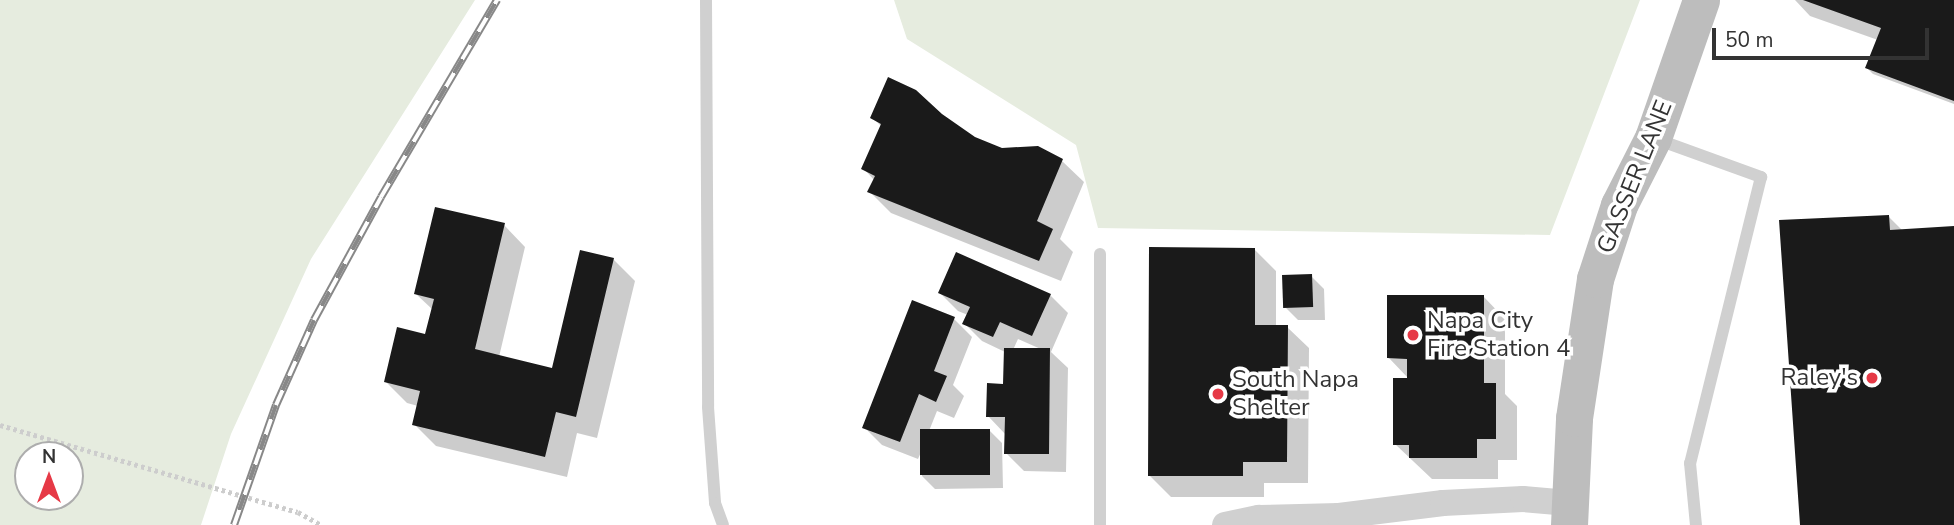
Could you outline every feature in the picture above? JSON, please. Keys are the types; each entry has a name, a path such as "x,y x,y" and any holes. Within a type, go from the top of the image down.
{"street":[{"name":"GASSER LANE","path":"1569,514 1574,418 1595,279 1619,205 1653,138 1701,0"},
{"path":"1225,525 1259,518 1339,516 1523,499 1569,514"}],"lane":[{"path":"706,0 708,407 716,503 723,525"},
{"path":"1653,138 1761,177 1690,463 1696,525"},
{"path":"1100,254 1100,525"}],"path":[{"path":"0,425 298,512 321,525"}],"shaded area":[{"path":"0,0 475,0 311,259 231,434 201,525 0,525"},
{"path":"894,0 1640,0 1550,235 1098,228 1076,145 907,39"}],"building":[{"path":"1803,0 1954,0 1954,101 1865,68 1881,28"},
{"path":"888,77 916,90 942,114 975,137 1002,148 1038,146 1063,159 1037,221 1053,229 1039,261 867,192 875,176 861,169 881,124 870,118"},
{"path":"435,207 505,223 475,349 552,368 580,250 614,258 576,417 556,412 545,457 412,425 420,391 384,382 397,327 425,334 434,299 414,294"},
{"name":"Raley's","path":"1889,215 1890,230 1954,226 1954,525 1800,525 1779,220"},
{"name":"South Napa Shelter","path":"1149,247 1255,248 1255,325 1288,325 1287,462 1243,462 1243,476 1148,476"},
{"path":"956,252 1051,294 1032,336 1000,322 993,337 962,324 970,307 938,293"},
{"path":"1312,274 1313,307 1283,308 1282,275"},
{"name":"Napa City Fire Station 4","path":"1387,295 1484,295 1484,383 1496,383 1496,439 1477,439 1477,458 1409,458 1409,445 1393,445 1393,378 1407,378 1407,359 1387,358"},
{"path":"912,300 955,317 934,371 947,376 936,402 919,394 900,442 862,428"},
{"path":"1004,348 1050,348 1049,454 1004,454 1005,417 986,417 987,383 1003,384"},
{"path":"920,429 990,429 990,475 920,475"}],"railway":[{"path":"234,525 276,405 314,320 381,197 497,0"}],"place":[{"name":"Napa City Fire Station 4","path":"1413,335"},
{"name":"Raley's","path":"1872,378"},
{"name":"South Napa Shelter","path":"1218,394"}]}
